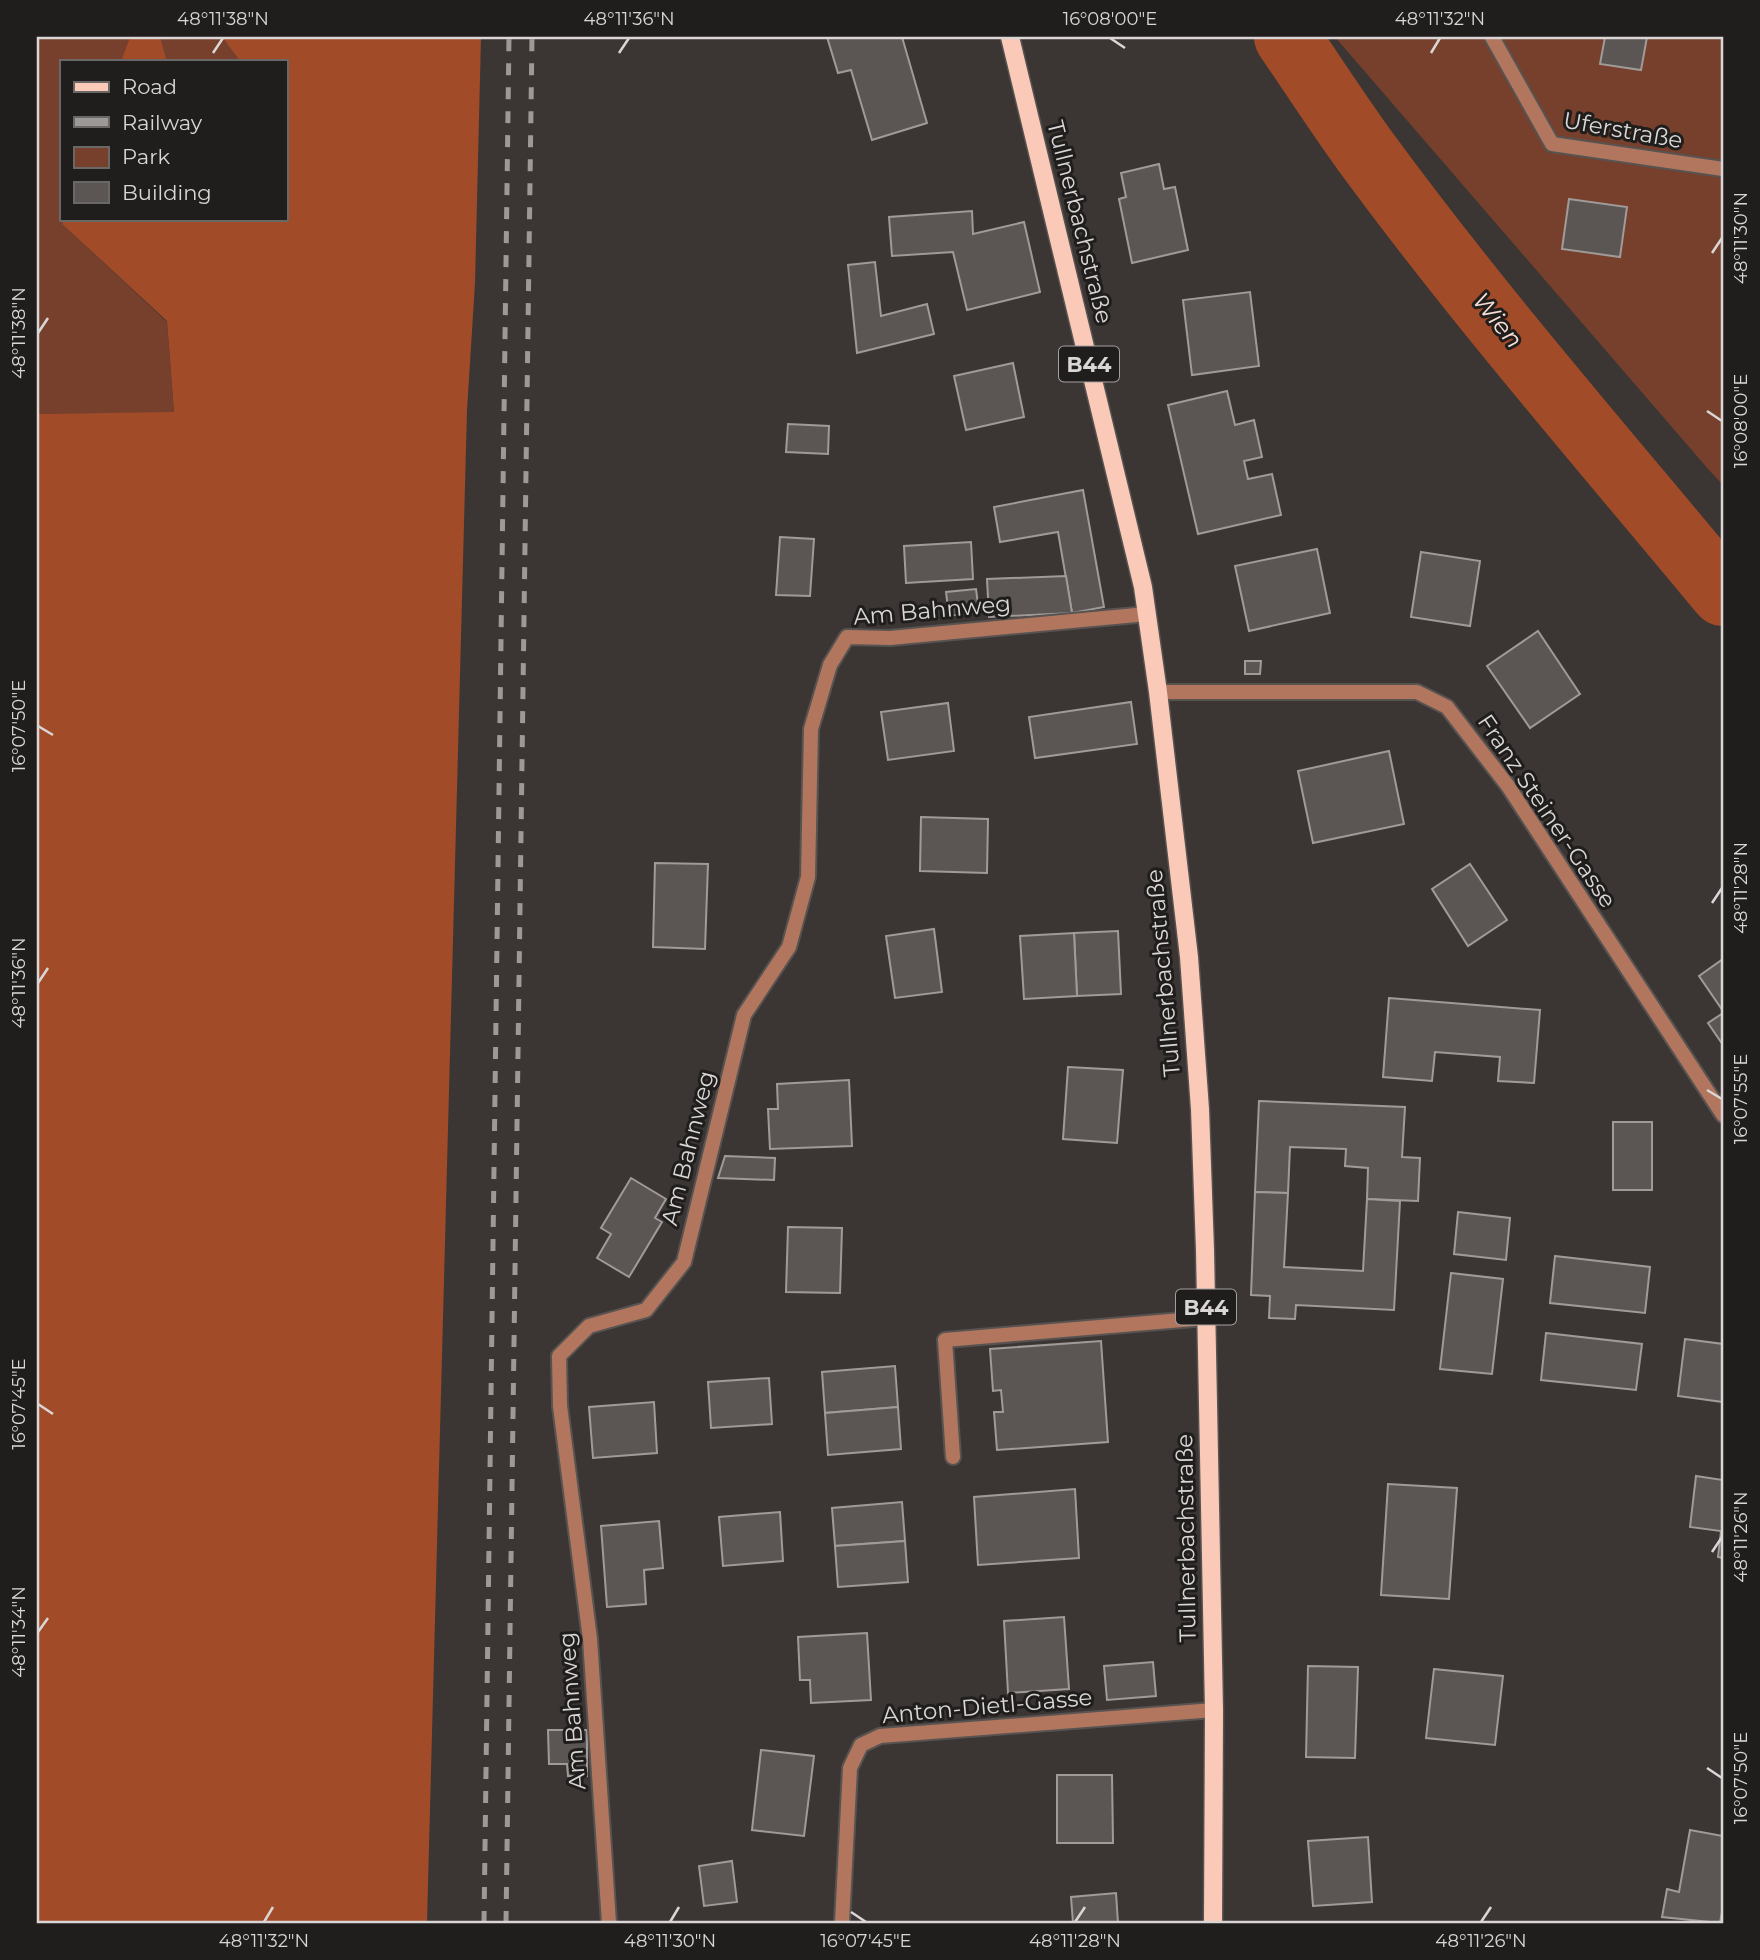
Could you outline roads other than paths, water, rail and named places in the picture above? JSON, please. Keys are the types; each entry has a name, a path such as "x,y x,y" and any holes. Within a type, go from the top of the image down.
{"main road":[{"name":"Tullnerbachstraße","path":"1010,37 1147,614 1190,971 1200,1109 1206,1318 1214,1710 1213,1923"}],"street":[{"name":"Uferstraße","path":"1492,37 1552,144 1723,169"},
{"name":"Am Bahnweg","path":"609,1923 590,1639 560,1406 559,1356 589,1326 646,1310 684,1262 744,1015 789,947 808,877 811,729 830,665 848,637 890,638 1147,614"},
{"name":"Franz Steiner-Gasse","path":"1158,692 1417,692 1447,707 1507,786 1723,1115"},
{"path":"953,1457 945,1340 1206,1318"},
{"name":"Anton-Dietl-Gasse","path":"842,1923 850,1768 861,1745 880,1736 1214,1710"}],"waterway":[{"name":"Wien","path":"1287,37 1365,151 1451,264 1723,593"}],"railway":[{"path":"484,1923 509,37"},
{"path":"506,1923 532,37"}]}
